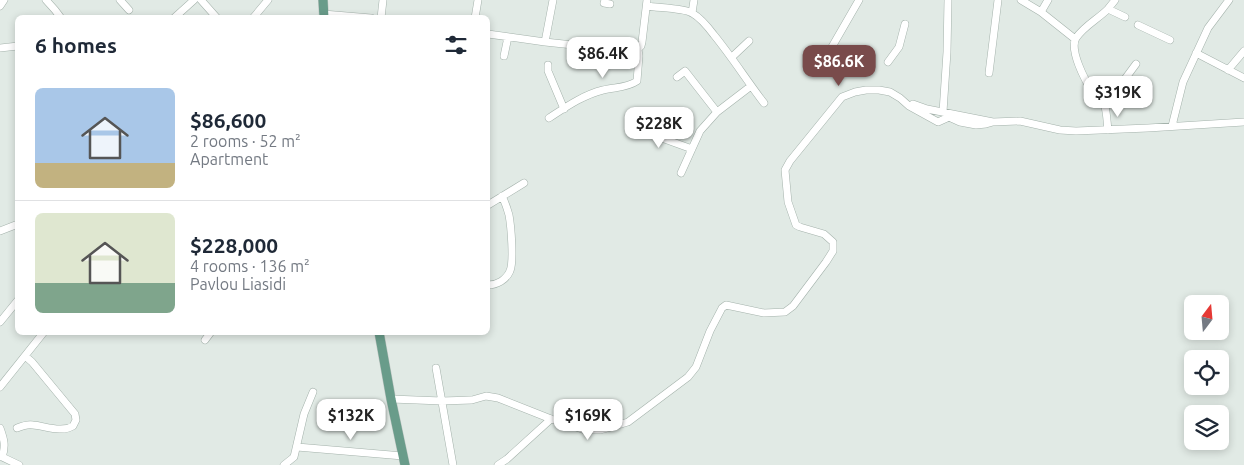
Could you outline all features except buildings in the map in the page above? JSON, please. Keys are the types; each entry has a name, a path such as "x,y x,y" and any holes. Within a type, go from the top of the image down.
{"main road":[{"path":"323,0 323,15"},
{"path":"380,335 404,460"}],"street":[{"path":"0,6 4,0"},
{"path":"46,0 59,15"},
{"path":"120,0 129,10"},
{"path":"177,15 194,0"},
{"path":"201,0 214,15"},
{"path":"259,15 268,0"},
{"path":"382,15 383,0"},
{"path":"476,15 478,0"},
{"path":"545,42 553,0"},
{"path":"692,13 694,0"},
{"path":"829,52 859,0"},
{"path":"943,112 948,0"},
{"path":"990,73 998,0"},
{"path":"1021,0 1041,12 1076,39"},
{"path":"1041,12 1048,0"},
{"path":"1108,130 1105,106 1092,90 1075,52 1074,45 1076,39 1091,22 1108,9 1115,0"},
{"path":"1172,126 1183,82 1196,53 1208,28 1229,0"},
{"path":"490,34 629,51 638,49 641,46 647,3 686,11 692,13 704,23 732,57 764,103"},
{"path":"1108,9 1125,17"},
{"path":"888,62 899,47 905,24"},
{"path":"1138,25 1170,40"},
{"path":"504,56 508,37"},
{"path":"732,57 749,42"},
{"path":"0,48 15,46"},
{"path":"549,118 575,102 601,91 630,86 637,81 638,49"},
{"path":"1228,70 1244,51"},
{"path":"1196,53 1244,78"},
{"path":"548,64 548,71 564,109"},
{"path":"1105,106 1136,64"},
{"path":"677,77 685,71 717,112"},
{"path":"681,173 700,131 717,112 751,86"},
{"path":"391,400 472,400 486,396 498,398 585,430 600,430 628,422 688,377 696,367 710,331 722,308 726,305 764,313 785,312 793,306 826,262 833,251 833,242 824,234 796,225 788,202 785,170 790,161 842,97 855,92 879,90 890,92 909,106 938,122 953,116"},
{"path":"913,104 953,116 993,122 1020,121 1076,132 1244,122"},
{"path":"634,128 692,149"},
{"path":"490,204 524,183"},
{"path":"490,284 506,278 512,263 510,220 502,196"},
{"path":"0,230 15,225"},
{"path":"0,322 15,304"},
{"path":"0,387 42,335"},
{"path":"205,340 209,335"},
{"path":"17,428 31,424 68,429 73,426 76,420 75,414 25,356"},
{"path":"436,368 453,465"},
{"path":"284,465 294,456 304,414 313,392"},
{"path":"498,465 507,460 551,419"},
{"path":"0,428 5,443 1,456 19,465"},
{"path":"297,448 404,460"}]}
